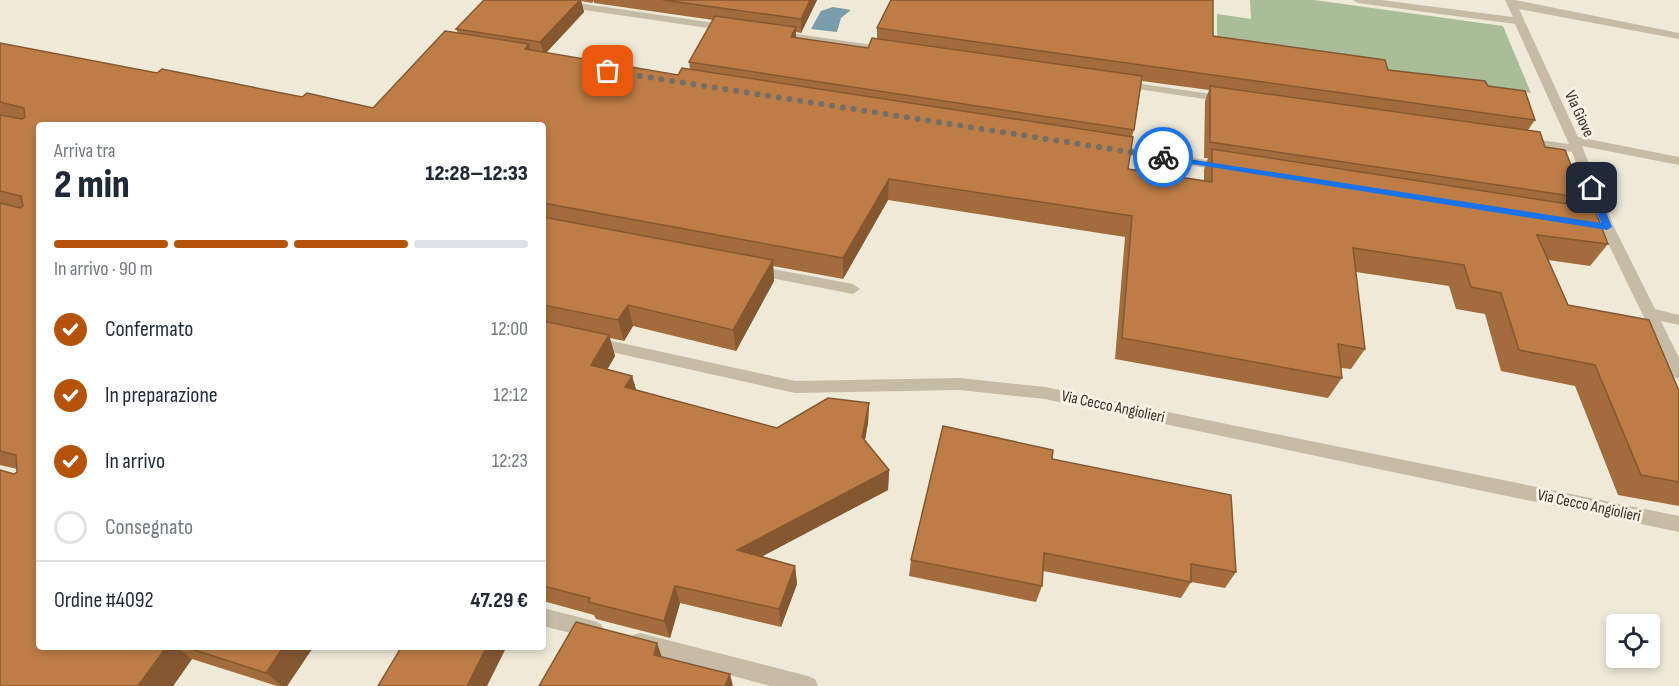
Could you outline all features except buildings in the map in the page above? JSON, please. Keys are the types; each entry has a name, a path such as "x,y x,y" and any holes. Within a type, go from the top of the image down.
{"street":[{"path":"536,0 737,29"},
{"path":"1358,0 1381,1 1518,21"},
{"path":"1511,2 1679,36"},
{"name":"Via Giove","path":"1511,2 1575,145 1607,227 1679,373"},
{"path":"761,32 903,52"},
{"path":"1104,81 1234,100"},
{"path":"1518,141 1575,145 1679,161"},
{"path":"1102,148 1243,170"},
{"path":"1572,221 1607,227"},
{"path":"738,267 853,290"},
{"path":"1650,313 1679,320"},
{"name":"Via Cecco Angiolieri","path":"577,340 795,387 960,384 1045,393 1679,525"},
{"path":"546,617 780,683 808,686"}],"green space":[{"path":"1250,0 1314,0 1503,26 1531,93 1217,51 1217,14 1251,19"}],"water":[{"path":"833,7 851,10 841,18 837,32 811,29 821,11"}],"way so far":[{"path":"608,71 1163,157"}],"route":[{"path":"1163,157 1607,227 1592,188"}]}
